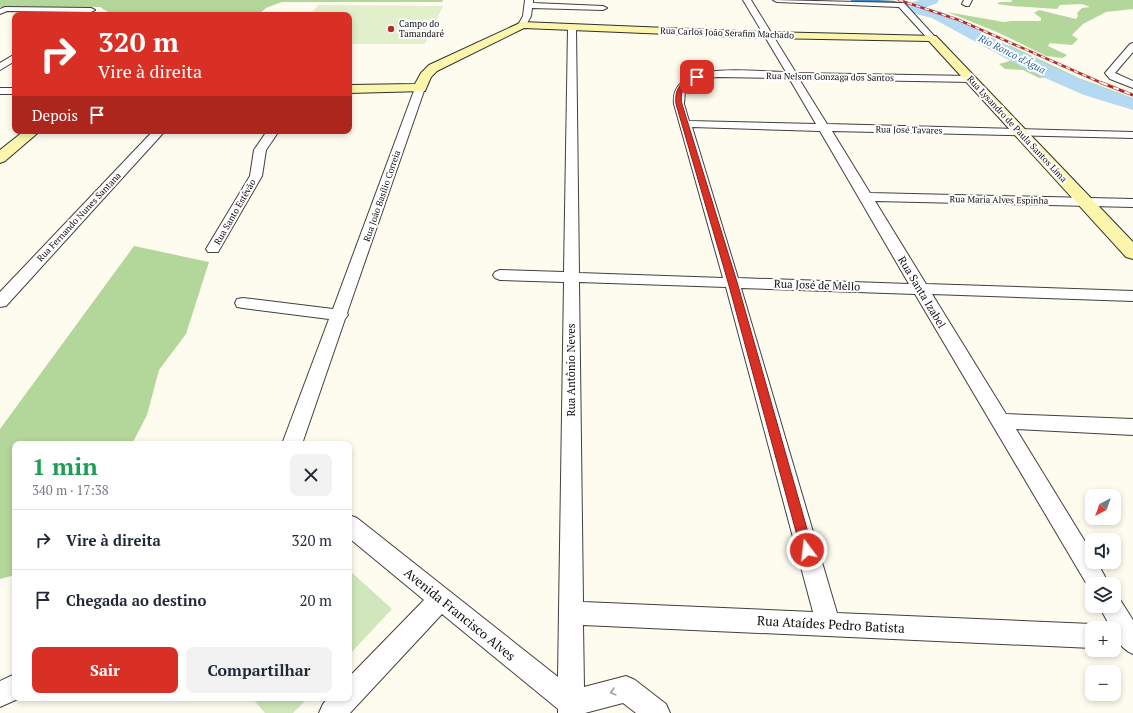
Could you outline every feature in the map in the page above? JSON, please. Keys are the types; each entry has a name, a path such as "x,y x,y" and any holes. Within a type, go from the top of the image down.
{"street":[{"name":"Rua Santa Izabel","path":"747,0 1094,577"},
{"path":"777,0 796,0"},
{"name":"Rua Lysandro de Paula Santos Lima","path":"796,0 902,5 1133,253"},
{"path":"522,25 527,16 529,3 603,8"},
{"path":"3,10 91,10 88,12"},
{"name":"Rua Carlos João Serafim Machado","path":"522,25 768,35 932,38"},
{"name":"Rua João Basílio Correia","path":"293,441 340,315 425,76 433,68 522,25"},
{"name":"Rua Antônio Neves","path":"572,28 571,613 573,710"},
{"path":"1133,46 1110,73 1113,77 1133,85"},
{"path":"0,67 12,59"},
{"name":"Rua Nelson Gonzaga dos Santos","path":"685,124 678,98 680,88 689,80 717,74 971,79"},
{"path":"352,89 420,88"},
{"path":"0,91 12,91"},
{"path":"685,124 732,282 828,624"},
{"name":"Rua José Tavares","path":"685,124 1133,135"},
{"path":"0,158 29,134"},
{"name":"Rua Fernando Nunes Santana","path":"0,302 156,134"},
{"name":"Rua Santo Estêvão","path":"213,249 256,176 260,163 260,150 270,134"},
{"name":"Rua Maria Alves Espinha","path":"865,197 1133,203"},
{"name":"Rua José de Mello","path":"500,275 1133,296"},
{"path":"243,303 340,315"},
{"path":"1000,421 1133,427"},
{"name":"Avenida Francisco Alves","path":"352,527 442,599 573,710"},
{"path":"352,692 442,599"},
{"name":"Rua Ataídes Pedro Batista","path":"571,613 1085,636"},
{"path":"1115,613 1128,639"},
{"path":"573,710 626,689 657,713"},
{"path":"332,713 343,701"}],"green space":[{"path":"0,0 443,0 442,2 282,2 266,8 261,12 108,12 100,7 0,7"},
{"path":"1012,0 1133,0 1133,9 1106,12 1083,24 1072,35 1078,39 1072,45 1050,43 1048,46 1067,55 1063,58 1046,56 997,32 947,12 1004,22 1041,21 1041,18 1034,13 1039,10 1076,19 1078,16 1077,13 1082,8 1090,7 1082,4 1060,5 1057,9 997,4 1000,2 1011,2"},
{"name":"Campo do Tamandaré","path":"318,5 443,6 425,44 352,44 352,12 312,12"},
{"path":"967,33 979,35 991,41 1011,46 1079,78 1133,98 1133,109 1124,104 1107,102 1053,77 1039,78 1023,70 1005,69 999,64 1013,60 996,49 965,35"},
{"path":"134,246 209,262 186,334 159,370 147,415 134,441 12,441 12,576 0,579 0,429"},
{"path":"352,573 392,609 352,652"},
{"path":"255,701 305,701 293,713 265,713"}],"waterway":[{"path":"852,0 893,2 913,7"},
{"name":"Rio Ronco d'Água","path":"932,0 913,7 913,9 937,15 1033,66 1091,91 1133,104"}],"railway":[{"path":"899,0 959,20 1104,84"},
{"path":"1102,83 1133,95"}],"place":[{"name":"Campo do Tamandaré","path":"391,29"}],"route":[{"path":"697,77 689,80 680,88 678,98 679,104 732,282 807,550"}]}
